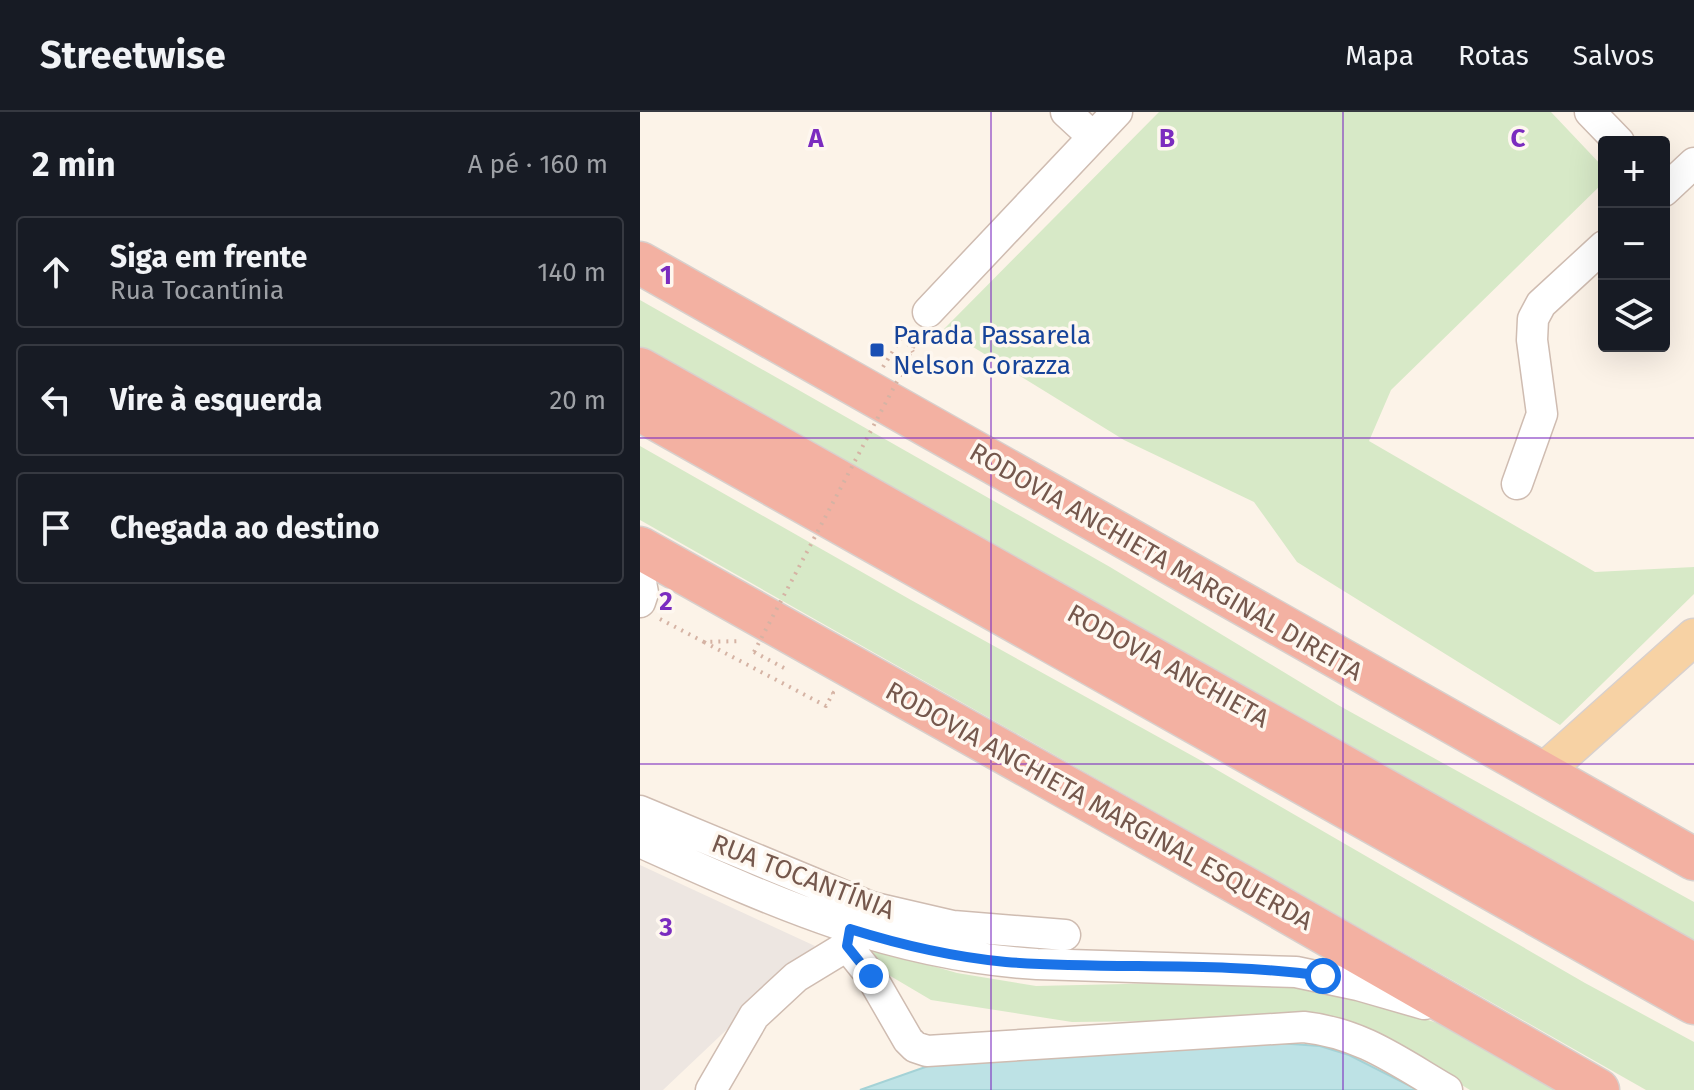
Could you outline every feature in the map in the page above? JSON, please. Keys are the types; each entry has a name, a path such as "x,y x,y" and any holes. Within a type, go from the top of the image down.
{"highway":[{"name":"RODOVIA ANCHIETA MARGINAL DIREITA","path":"640,263 1694,859"},
{"name":"RODOVIA ANCHIETA","path":"640,369 1694,965"},
{"name":"RODOVIA ANCHIETA","path":"640,410 1694,1003"},
{"name":"RODOVIA ANCHIETA MARGINAL ESQUERDA","path":"640,548 799,657 1478,1020 1598,1090"},
{"path":"1626,821 1663,818 1694,824"}],"main road":[{"path":"1541,774 1694,637"}],"street":[{"path":"1066,112 1093,137"},
{"path":"928,312 1117,112"},
{"path":"1590,112 1613,136"},
{"path":"1670,185 1694,163"},
{"path":"1517,484 1542,414 1532,340 1533,319 1541,304 1598,252"},
{"path":"640,577 646,608"},
{"name":"RUA TOCANTÍNIA","path":"640,811 871,907 953,926 1065,935"},
{"name":"RUA TOCANTÍNIA","path":"640,842 775,901 849,938 1003,962 1310,974 1478,1020"},
{"path":"711,1090 754,1016 796,977 849,938 908,1040 915,1047 927,1051 1304,1027 1329,1030 1365,1042 1447,1090"}],"path":[{"path":"799,657 754,652 913,352 903,335 891,354"},
{"path":"646,608 826,706 833,693 819,687"},
{"path":"704,642 799,657"}],"shaded area":[{"path":"640,865 815,946 663,1090 640,1090"}],"green space":[{"path":"1159,112 1551,112 1598,162 1598,188 1391,390 1369,441 1595,572 1694,567 1694,594 1560,725 1297,562 1254,502 1124,440 944,329"},
{"path":"640,300 1110,567 1338,705 1694,902 1694,943 640,350"},
{"path":"640,446 1694,1042 1694,1090 1646,1090 640,520"},
{"path":"870,948 957,973 1036,986 1169,983 1317,987 1461,1031 1564,1090 1470,1090 1401,1048 1161,1021 1072,1022 931,1000 887,974"}],"water":[{"path":"1264,1042 1320,1046 1349,1055 1418,1090 860,1090 931,1065"}],"place":[{"name":"Parada Passarela Nelson Corazza","path":"877,350"}],"route":[{"path":"871,976 847,946 850,929 888,941 1003,962 1265,970 1323,976"}]}
